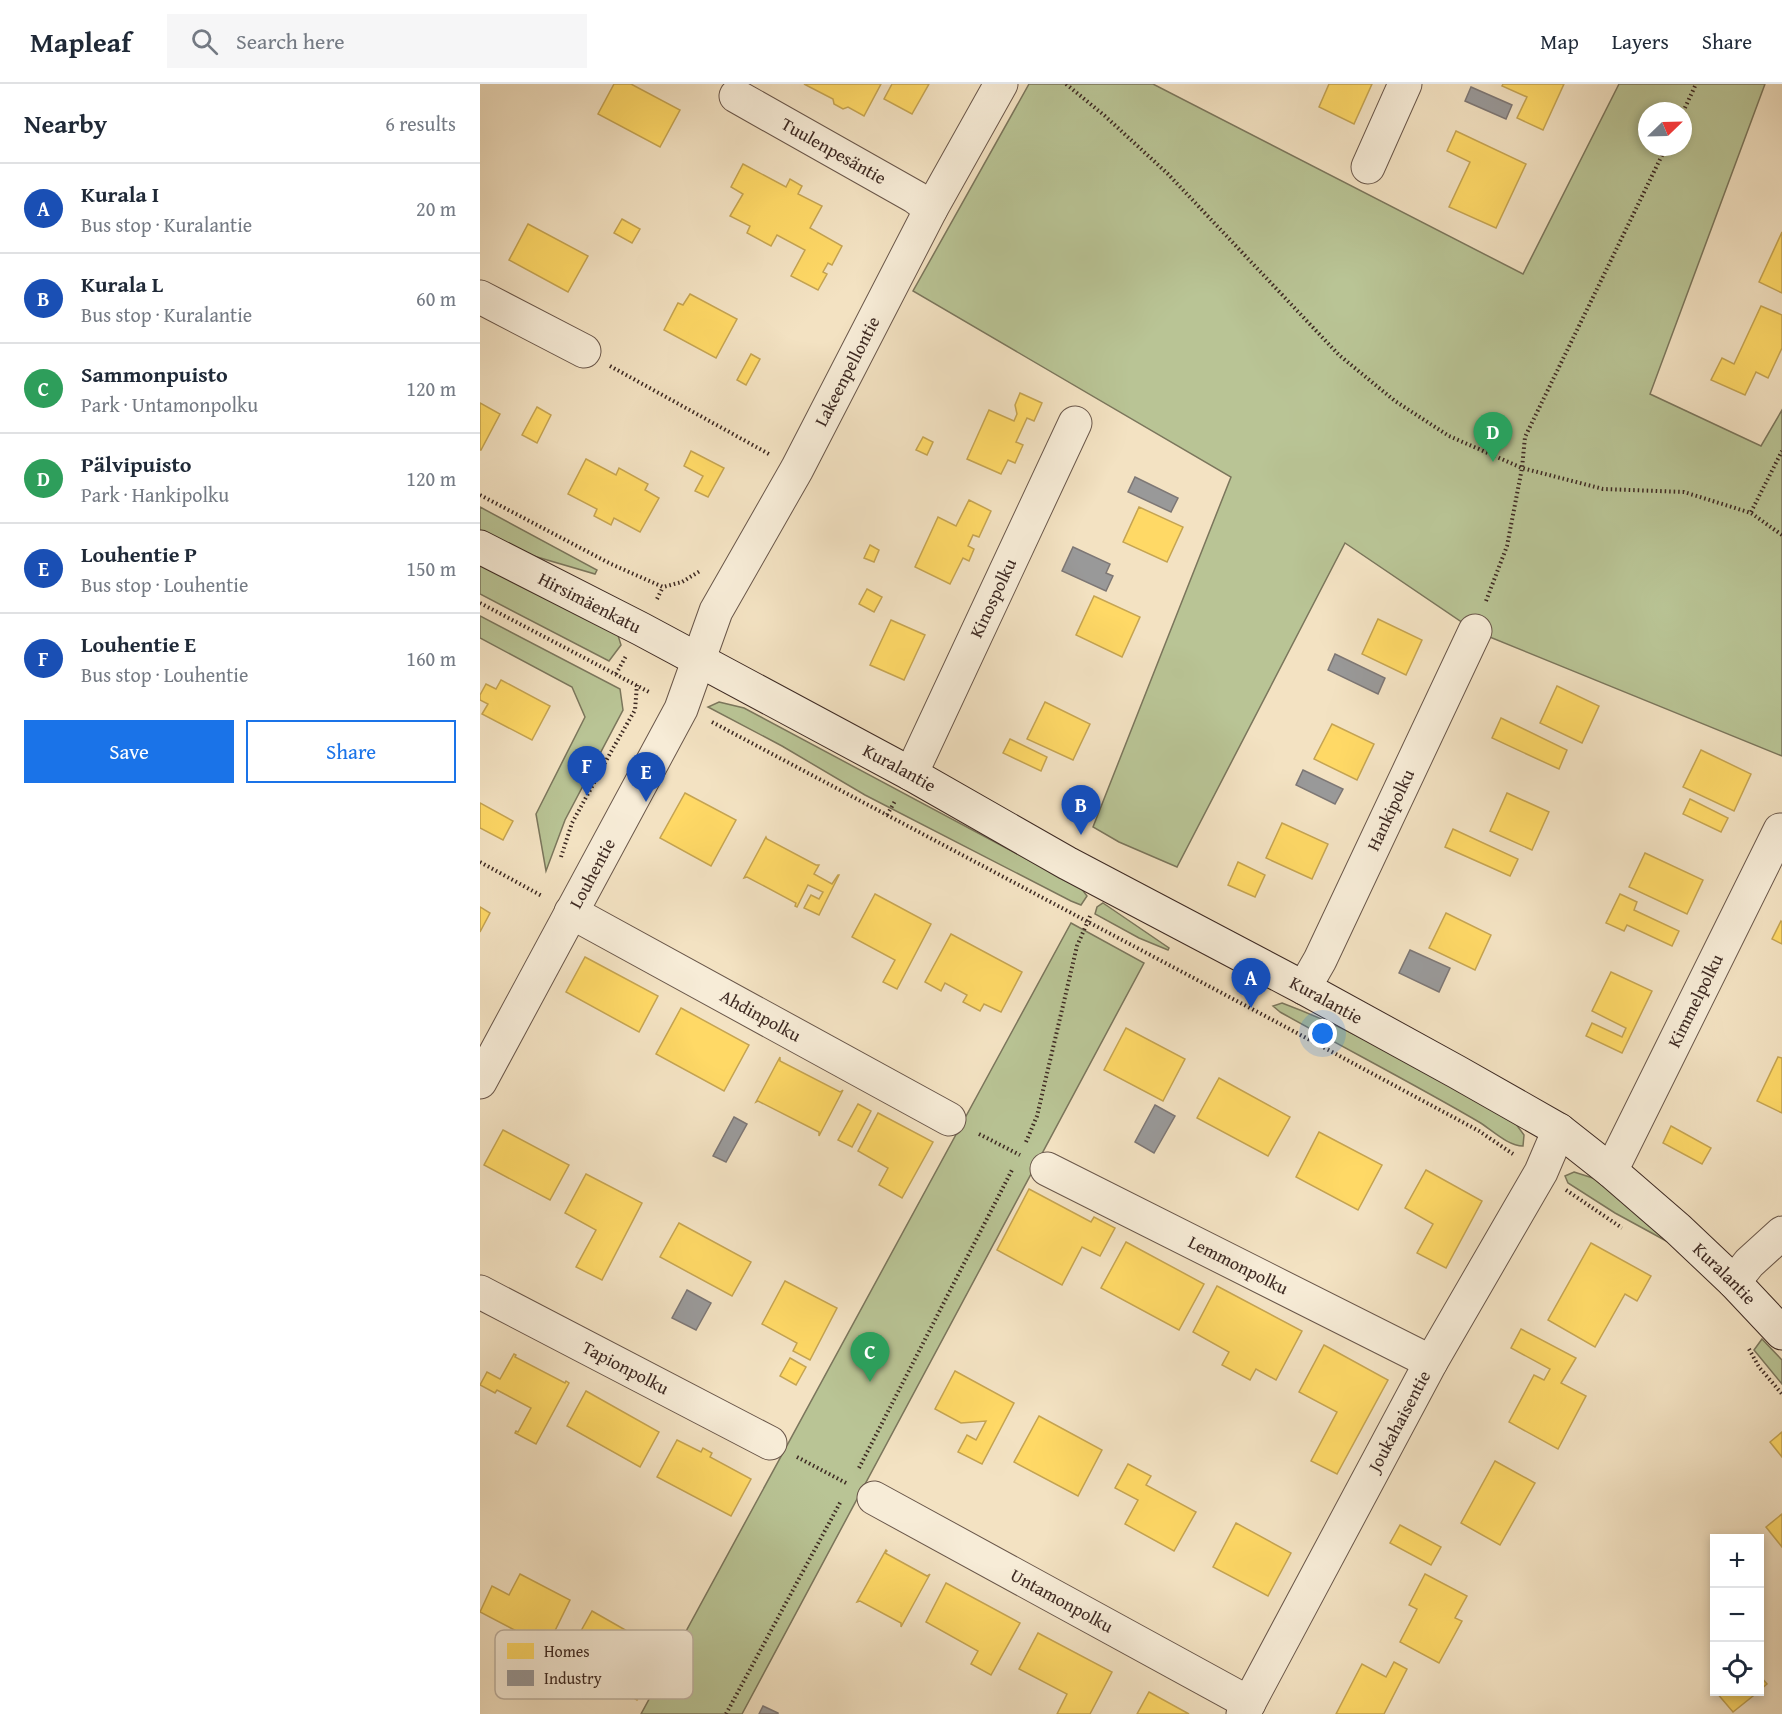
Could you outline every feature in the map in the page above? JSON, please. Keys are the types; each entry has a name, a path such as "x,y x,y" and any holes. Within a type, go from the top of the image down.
{"street":[{"name":"Lakeenpellontie","path":"699,662 716,611 797,469 931,209 1001,84"},
{"path":"1368,167 1405,84"},
{"name":"Tuulenpesäntie","path":"736,96 915,197 931,209"},
{"path":"480,297 584,351"},
{"name":"Kinospolku","path":"910,774 1075,423"},
{"name":"Hirsimäenkatu","path":"480,547 641,629 699,662"},
{"name":"Hankipolku","path":"1304,988 1320,960 1475,631"},
{"name":"Louhentie","path":"480,1082 681,709 699,662"},
{"name":"Kuralantie","path":"699,662 1304,988 1559,1130 1678,1229 1734,1282 1782,1333"},
{"name":"Kimmelpolku","path":"1611,1171 1780,831"},
{"name":"Ahdinpolku","path":"571,912 948,1119"},
{"name":"Joukahaisentie","path":"1246,1709 1431,1362 1541,1172 1559,1130"},
{"name":"Lemmonpolku","path":"1034,1162 1431,1362"},
{"path":"1734,1282 1749,1263 1782,1233"},
{"name":"Tapionpolku","path":"480,1292 770,1443"},
{"name":"Untamonpolku","path":"862,1491 1246,1709"}],"path":[{"path":"1066,84 1105,116 1168,174 1339,355 1395,401 1449,436 1522,468 1603,489 1684,492 1751,513 1782,535"},
{"path":"1688,102 1696,84"},
{"path":"1475,631 1507,546 1522,468 1525,437 1662,156"},
{"path":"584,351 775,457"},
{"path":"1751,513 1782,451"},
{"path":"480,495 611,564 663,587 682,582 701,570 707,563"},
{"path":"480,603 681,709 717,724 1479,1131 1630,1232"},
{"path":"480,862 571,912"},
{"path":"948,1119 1034,1162 1037,1116 1077,946 1104,882"},
{"path":"726,1714 862,1491 1014,1166"},
{"path":"1746,1345 1759,1367 1782,1394"},
{"path":"770,1443 862,1491"}],"green space":[{"path":"1029,84 1153,84 1523,274 1619,84 1765,84 1650,394 1761,446 1782,410 1782,756 1475,631 1345,543 1177,867 1119,842 1093,827 1231,477 913,291"},
{"path":"480,507 597,570 595,574 520,552 480,531"},
{"path":"480,562 617,632 621,645 609,661 480,594"},
{"path":"480,616 620,689 623,710 565,820 546,871 536,814 585,717 572,687 480,638"},
{"path":"719,702 744,708 1081,888 1087,896 1081,905 1071,901 865,795 782,746 708,707"},
{"path":"1103,903 1169,948 1168,950 1139,938 1095,914 1097,907"},
{"path":"1071,923 1144,963 742,1714 641,1714 649,1699 693,1699 693,1630 687,1630"},
{"path":"1282,1003 1372,1043 1516,1124 1524,1135 1523,1146 1506,1141 1479,1122 1273,1006"},
{"path":"1574,1172 1596,1179 1670,1243 1615,1213 1568,1183 1565,1176"},
{"path":"1762,1339 1782,1360 1782,1384 1754,1350"}],"building: Homes":[{"path":"614,84 631,84 680,110 660,147 598,114"},
{"path":"804,84 881,84 864,116 848,107 843,109 834,104 833,99"},
{"path":"892,84 929,84 912,114 884,99"},
{"path":"1329,84 1372,84 1354,124 1319,107"},
{"path":"1503,84 1564,84 1543,130 1517,118 1527,97 1502,86"},
{"path":"1456,131 1526,164 1496,228 1449,207 1470,162 1447,151"},
{"path":"743,164 786,187 790,179 802,186 798,194 822,206 810,228 842,246 832,265 828,263 823,272 827,274 818,290 791,276 805,250 777,235 771,246 747,233 750,226 730,216 743,194 731,187"},
{"path":"622,219 640,229 632,243 614,233"},
{"path":"528,224 588,256 568,292 509,260"},
{"path":"1782,232 1782,293 1759,282"},
{"path":"690,294 737,319 716,358 664,330 678,303 683,305"},
{"path":"1761,306 1782,315 1782,348 1768,378 1756,372 1745,395 1711,380 1722,358 1734,364"},
{"path":"751,354 760,359 746,385 737,380"},
{"path":"1020,393 1042,403 1034,421 1027,418 1016,442 1023,445 1015,463 1008,460 1001,474 967,459 989,410 1014,421 1017,414 1015,405"},
{"path":"480,403 500,414 481,450 480,450"},
{"path":"537,407 551,415 537,443 522,435"},
{"path":"923,437 933,442 927,455 916,450"},
{"path":"691,451 724,468 708,497 695,491 703,476 684,466"},
{"path":"586,459 616,475 619,468 648,484 645,490 659,498 640,532 614,518 611,525 594,516 597,509 568,494"},
{"path":"969,500 991,511 979,537 973,535 968,546 974,549 969,561 963,558 950,584 915,567 938,517 956,526"},
{"path":"1139,507 1183,527 1167,562 1123,542"},
{"path":"870,545 879,550 874,562 864,558"},
{"path":"867,589 882,597 874,612 859,604"},
{"path":"1094,596 1140,617 1122,657 1076,635"},
{"path":"1378,619 1422,640 1406,675 1362,654"},
{"path":"891,620 925,635 904,680 870,665"},
{"path":"501,680 550,706 532,740 482,714 488,704 480,700 486,684 496,689"},
{"path":"1557,686 1599,706 1582,743 1540,723"},
{"path":"1045,702 1090,724 1073,760 1027,739"},
{"path":"1501,718 1567,750 1559,769 1492,738"},
{"path":"1332,724 1374,744 1357,780 1314,759"},
{"path":"1010,739 1047,757 1041,771 1003,753"},
{"path":"1701,750 1751,774 1734,811 1683,787"},
{"path":"685,793 736,820 711,866 660,838"},
{"path":"1507,793 1549,812 1532,850 1490,831"},
{"path":"1690,799 1728,818 1721,832 1683,814"},
{"path":"480,803 513,821 503,840 480,828"},
{"path":"1282,823 1328,844 1312,879 1266,858"},
{"path":"1453,829 1518,859 1510,876 1445,847"},
{"path":"766,837 819,865 814,874 832,884 839,875 819,915 804,908 811,895 819,899 823,892 808,885 797,907 796,903 747,877 744,878"},
{"path":"1645,853 1703,880 1687,914 1629,887"},
{"path":"1238,862 1265,875 1255,897 1228,885"},
{"path":"875,894 931,924 897,989 883,982 895,960 852,937"},
{"path":"1620,894 1637,902 1634,910 1679,931 1672,946 1627,925 1624,931 1606,923"},
{"path":"480,907 490,913 480,932"},
{"path":"1446,913 1491,935 1475,970 1429,948"},
{"path":"1782,922 1782,944 1772,939"},
{"path":"951,934 1022,972 1001,1012 984,1004 980,1011 963,1002 967,995 945,983 941,991 925,982"},
{"path":"585,957 658,996 639,1032 566,992"},
{"path":"1611,972 1652,991 1622,1053 1586,1036 1592,1023 1622,1037 1626,1028 1592,1011"},
{"path":"681,1008 749,1045 724,1091 656,1054"},
{"path":"1126,1028 1185,1059 1163,1101 1104,1070"},
{"path":"780,1057 780,1061 840,1092 843,1090 819,1136 819,1132 756,1102"},
{"path":"1778,1057 1782,1058 1782,1113 1757,1101"},
{"path":"1219,1078 1290,1117 1268,1156 1197,1118"},
{"path":"858,1104 871,1111 852,1147 838,1140"},
{"path":"878,1113 933,1142 902,1198 879,1185 888,1168 858,1151"},
{"path":"1671,1126 1711,1148 1702,1164 1663,1143"},
{"path":"503,1130 569,1165 550,1200 484,1165"},
{"path":"1319,1132 1382,1165 1358,1210 1296,1177"},
{"path":"1426,1170 1482,1201 1446,1268 1417,1253 1433,1224 1405,1208"},
{"path":"586,1174 642,1203 602,1280 576,1267 596,1230 565,1213"},
{"path":"1029,1189 1091,1222 1094,1217 1115,1228 1100,1256 1082,1247 1062,1285 997,1250"},
{"path":"679,1223 751,1262 732,1296 660,1257"},
{"path":"1126,1242 1204,1284 1179,1330 1101,1288"},
{"path":"1591,1243 1651,1276 1637,1301 1625,1294 1595,1347 1548,1320"},
{"path":"785,1281 837,1308 810,1360 793,1351 797,1343 762,1324"},
{"path":"1217,1286 1302,1331 1276,1380 1256,1369 1250,1380 1222,1365 1229,1352 1193,1332"},
{"path":"1521,1329 1576,1358 1561,1383 1586,1396 1558,1449 1509,1422 1534,1375 1544,1380 1550,1369 1511,1348"},
{"path":"1324,1345 1388,1380 1337,1474 1311,1461 1337,1412 1299,1392"},
{"path":"514,1354 515,1357 569,1383 536,1444 515,1433 518,1432 531,1408 497,1390 495,1393 480,1385 487,1372 500,1379"},
{"path":"790,1358 806,1367 796,1385 780,1376"},
{"path":"955,1371 1014,1403 982,1464 958,1452 967,1435 976,1440 986,1421 961,1423 935,1409"},
{"path":"586,1391 659,1432 640,1467 567,1426"},
{"path":"1039,1416 1102,1450 1078,1496 1014,1462"},
{"path":"1782,1432 1782,1457 1770,1442"},
{"path":"677,1440 701,1452 703,1448 712,1453 710,1457 751,1479 731,1516 657,1477"},
{"path":"1495,1461 1535,1483 1500,1545 1461,1523"},
{"path":"1128,1464 1151,1476 1146,1485 1196,1512 1174,1551 1125,1524 1138,1500 1115,1488"},
{"path":"1782,1514 1782,1547 1766,1527"},
{"path":"1236,1523 1291,1553 1268,1596 1213,1567"},
{"path":"1400,1525 1441,1547 1431,1565 1390,1543"},
{"path":"886,1550 885,1553 927,1576 930,1574 901,1627 901,1623 860,1601 857,1602"},
{"path":"520,1574 570,1600 555,1630 514,1630 480,1612 492,1586 509,1595"},
{"path":"1425,1574 1467,1596 1455,1618 1462,1621 1439,1663 1400,1642 1417,1609 1409,1605"},
{"path":"946,1583 1020,1623 991,1675 971,1664 978,1651 926,1622"},
{"path":"592,1611 625,1630 582,1630"},
{"path":"1038,1633 1112,1672 1090,1714 1057,1714 1067,1694 1019,1669"},
{"path":"1394,1662 1407,1669 1384,1714 1336,1714 1362,1664 1386,1677"},
{"path":"1149,1692 1189,1714 1137,1714"},
{"path":"1719,1696 1753,1696 1733,1712"}],"building: Industry":[{"path":"1471,87 1512,105 1506,119 1465,101"},
{"path":"1135,477 1178,498 1171,512 1128,492"},
{"path":"1073,547 1110,564 1106,573 1113,576 1106,591 1062,571"},
{"path":"1335,654 1385,678 1378,694 1328,670"},
{"path":"1303,770 1343,789 1335,804 1296,785"},
{"path":"1410,950 1450,968 1439,992 1399,973"},
{"path":"1155,1105 1175,1116 1154,1153 1135,1142"},
{"path":"734,1117 747,1124 726,1162 713,1156"},
{"path":"687,1290 711,1303 696,1330 672,1318"},
{"path":"763,1706 778,1713 778,1714 759,1714"}],"place":[{"name":"Pälvipuisto","path":"1493,462"},
{"name":"Louhentie E","path":"587,796"},
{"name":"Louhentie P","path":"646,802"},
{"name":"Kurala L","path":"1081,835"},
{"name":"Kurala I","path":"1251,1008"},
{"name":"Sammonpuisto","path":"870,1382"}]}
